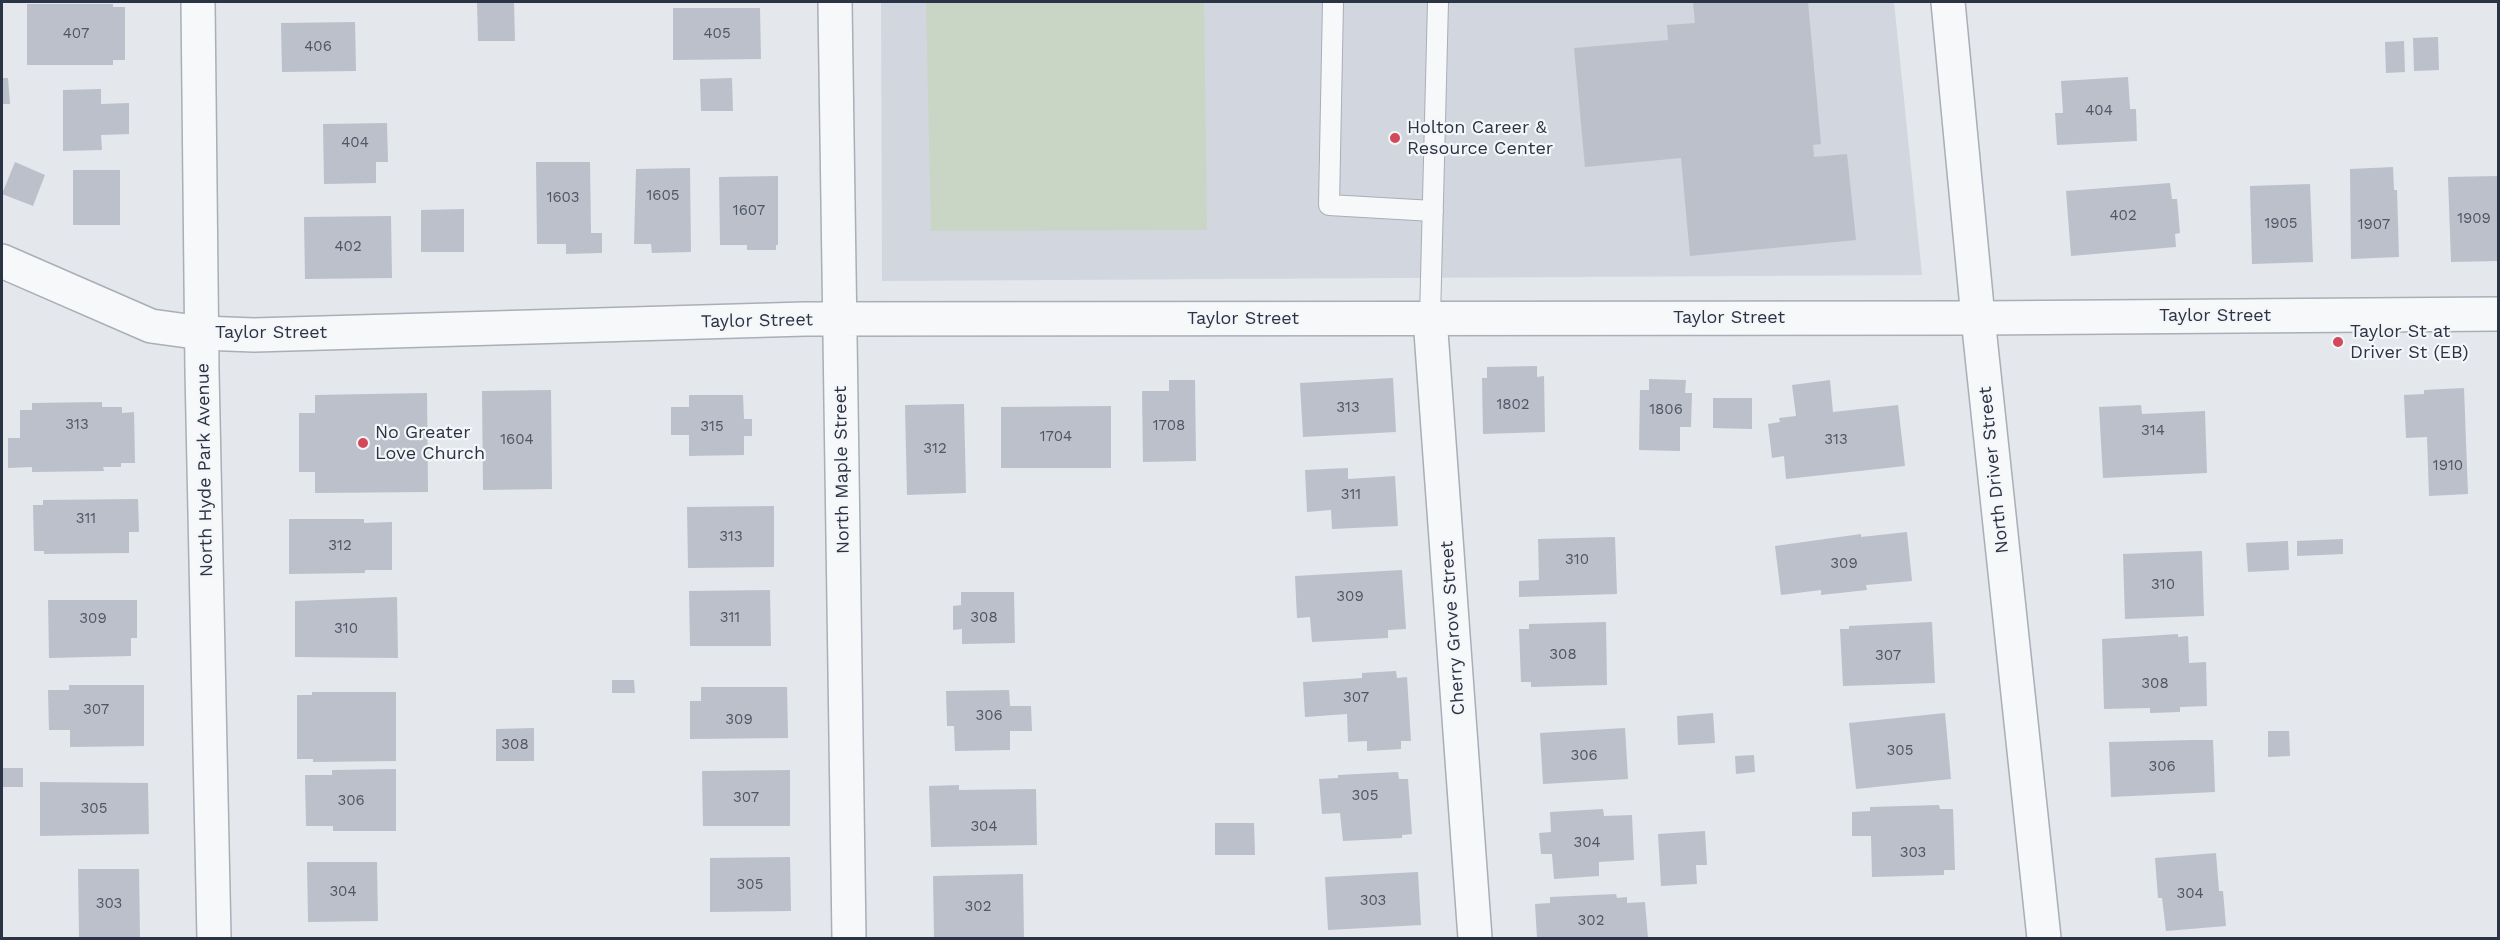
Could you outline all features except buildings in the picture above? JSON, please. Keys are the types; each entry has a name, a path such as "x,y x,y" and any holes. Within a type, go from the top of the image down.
{"street":[{"name":"North Hyde Park Avenue","path":"198,2 214,939"},
{"name":"North Maple Street","path":"835,2 849,939"},
{"name":"North Driver Street","path":"1948,2 1978,318 2043,939"},
{"name":"Taylor Street","path":"2,261 151,326 202,333 254,335 840,319 1978,318 2499,314"},
{"name":"Cherry Grove Street","path":"1431,318 1475,939"}],"lane":[{"path":"1333,2 1329,205 1433,212"},
{"path":"1431,318 1438,2"}],"shaded area":[{"name":"Holton Career & Resource Center","path":"881,2 1894,2 1922,275 882,281"}],"green space":[{"path":"926,2 1204,2 1207,230 931,231"}],"place":[{"name":"Holton Career & Resource Center","path":"1395,138"},
{"name":"Taylor St at Driver St (EB)","path":"2338,342"},
{"name":"No Greater Love Church","path":"363,443"}]}
